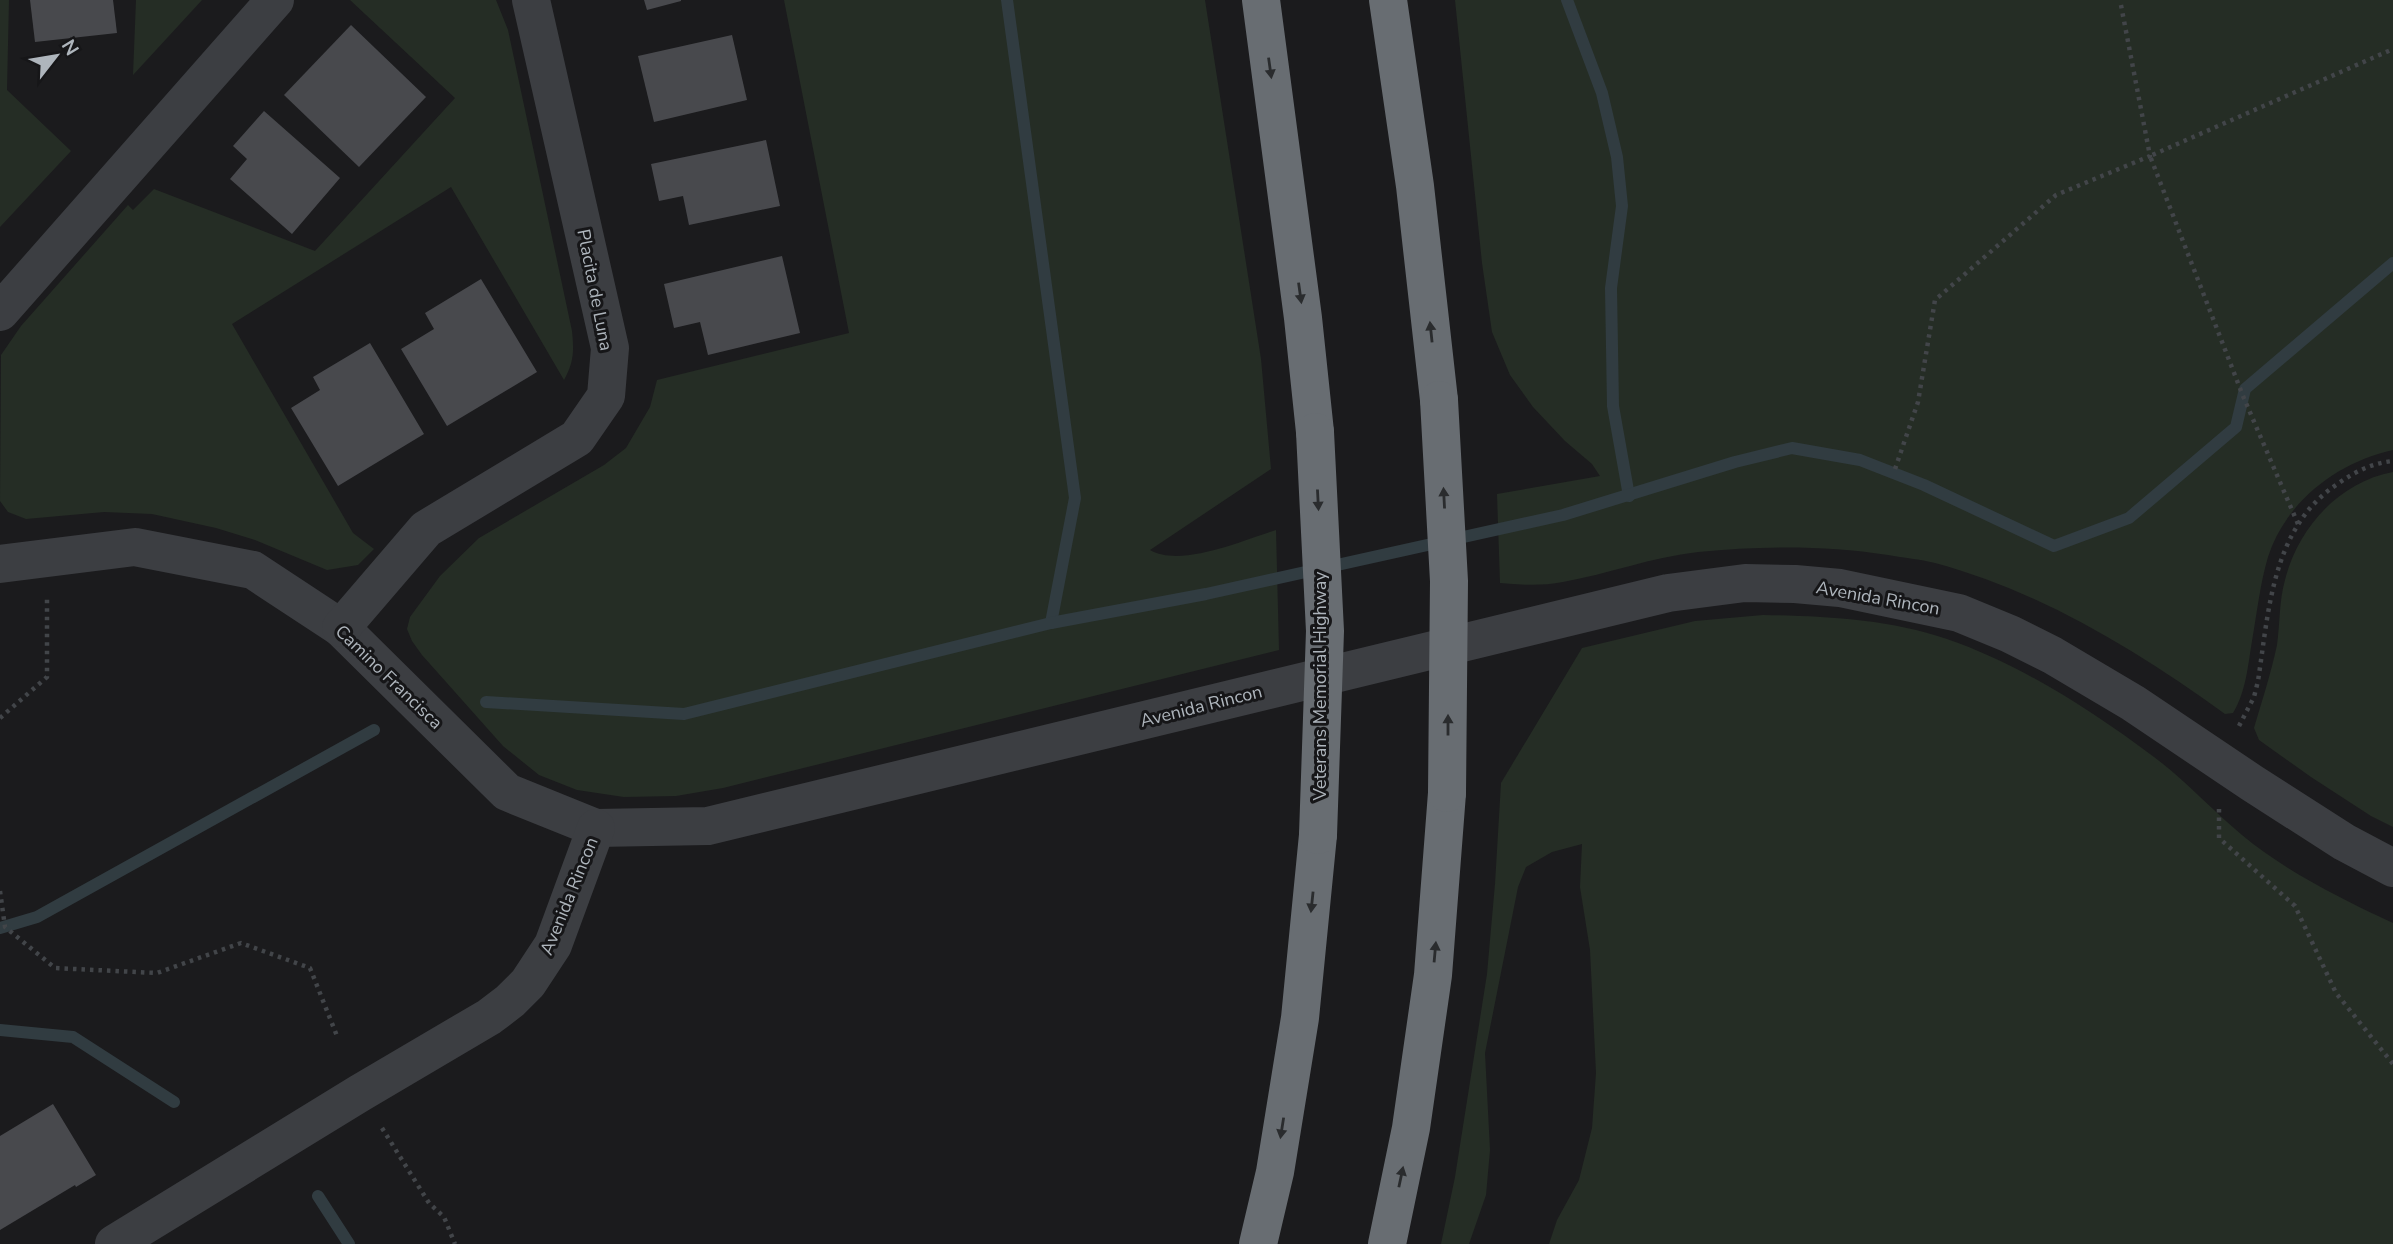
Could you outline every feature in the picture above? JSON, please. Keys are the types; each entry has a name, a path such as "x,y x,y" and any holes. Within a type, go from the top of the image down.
{"highway":[{"name":"Veterans Memorial Highway","path":"1258,1244 1275,1172 1300,1018 1318,835 1325,631 1315,432 1303,318 1261,0"},
{"path":"1387,1244 1411,1128 1433,975 1447,793 1449,581 1439,400 1415,186 1388,0"},
{"path":"1411,0 1415,186"}],"street":[{"path":"0,313 275,0"},
{"name":"Placita de Luna","path":"341,628 426,529 577,438 606,396 610,348 531,0"},
{"name":"Camino Francisca","path":"0,565 135,548 253,570 341,628 507,792 596,828"},
{"name":"Avenida Rincon","path":"114,1244 510,1002 528,984 553,945 596,828 708,826 1668,593 1745,583 1840,588 1959,613 2052,655 2133,703 2343,842 2393,868"}],"path":[{"path":"2120,0 2150,156 2244,396 2298,524"},
{"path":"1895,469 1918,402 1936,300 2056,195 2393,49"},
{"path":"2393,461 2379,463 2338,483 2298,524 2284,550 2276,573 2254,697 2218,761 2219,838 2295,906 2336,993 2393,1064"},
{"path":"0,718 47,677 47,558"},
{"path":"0,891 5,927 55,968 157,972 241,943 310,968 337,1036"},
{"path":"376,1118 429,1203 444,1217 455,1244"}],"shaded area":[{"path":"0,0 9,0 7,90 71,151 0,227"},
{"path":"136,0 202,0 133,75"},
{"path":"350,0 496,0 508,30 572,331 572,356 564,380 451,187 232,324 353,533 374,549 358,565 327,570 255,540 152,514 104,512 26,519 8,512 0,501 1,355 21,326 128,205 133,210 154,189 315,251 455,98"},
{"path":"784,0 1205,0 1261,359 1271,469 1150,550 1163,555 1195,554 1276,530 1279,650 723,788 676,796 624,797 577,790 539,775 503,746 422,655 407,629 410,617 440,576 479,538 604,465 626,448 650,407 657,380 849,333"},
{"path":"1455,0 2393,0 2393,450 2353,464 2334,474 2317,487 2287,518 2268,557 2246,678 2233,713 2225,714 2157,667 2087,625 2013,590 1924,560 1840,549 1746,549 1681,554 1555,583 1500,583 1497,494 1600,476 1592,464 1565,441 1533,407 1510,375 1492,332 1482,263"},
{"path":"2393,472 2393,827 2371,816 2259,740 2254,728 2277,645 2285,580 2300,543 2324,510 2339,497 2373,477"},
{"path":"1763,615 1832,618 1925,632 1975,650 2029,675 2081,706 2154,757 2242,835 2277,861 2334,894 2393,923 2393,1244 1549,1244 1557,1220 1579,1180 1592,1128 1596,1073 1590,950 1580,887 1582,844 1552,852 1526,867 1518,887 1485,1053 1490,1150 1486,1195 1469,1244 1441,1244 1455,1177 1487,974 1501,783 1582,648 1695,621"}],"building":[{"path":"30,0 113,0 117,33 35,42"},
{"path":"644,0 681,0 681,1 647,10"},
{"path":"351,25 426,97 359,167 284,95"},
{"path":"732,35 747,100 654,122 638,56"},
{"path":"264,111 340,178 292,234 230,179 247,159 233,146"},
{"path":"766,140 780,206 689,225 683,196 659,201 651,164"},
{"path":"782,256 800,333 708,355 700,322 674,328 664,284"},
{"path":"481,279 537,372 447,426 401,349 434,329 425,313"},
{"path":"370,343 424,434 338,486 291,408 320,390 313,377"},
{"path":"53,1104 96,1175 0,1230 0,1136"}],"waterway":[{"path":"1007,0 1075,498 1051,623"},
{"path":"1567,0 1602,93 1617,157 1622,206 1611,288 1613,406 1629,496"},
{"path":"486,702 684,714 1051,623 1206,594 1563,515 1735,462 1792,448 1860,460 1924,485 2054,546 2129,518 2236,427 2245,389 2393,263"},
{"path":"0,928 37,917 374,730"},
{"path":"0,1030 73,1037 174,1102"},
{"path":"318,1196 349,1244"}]}
